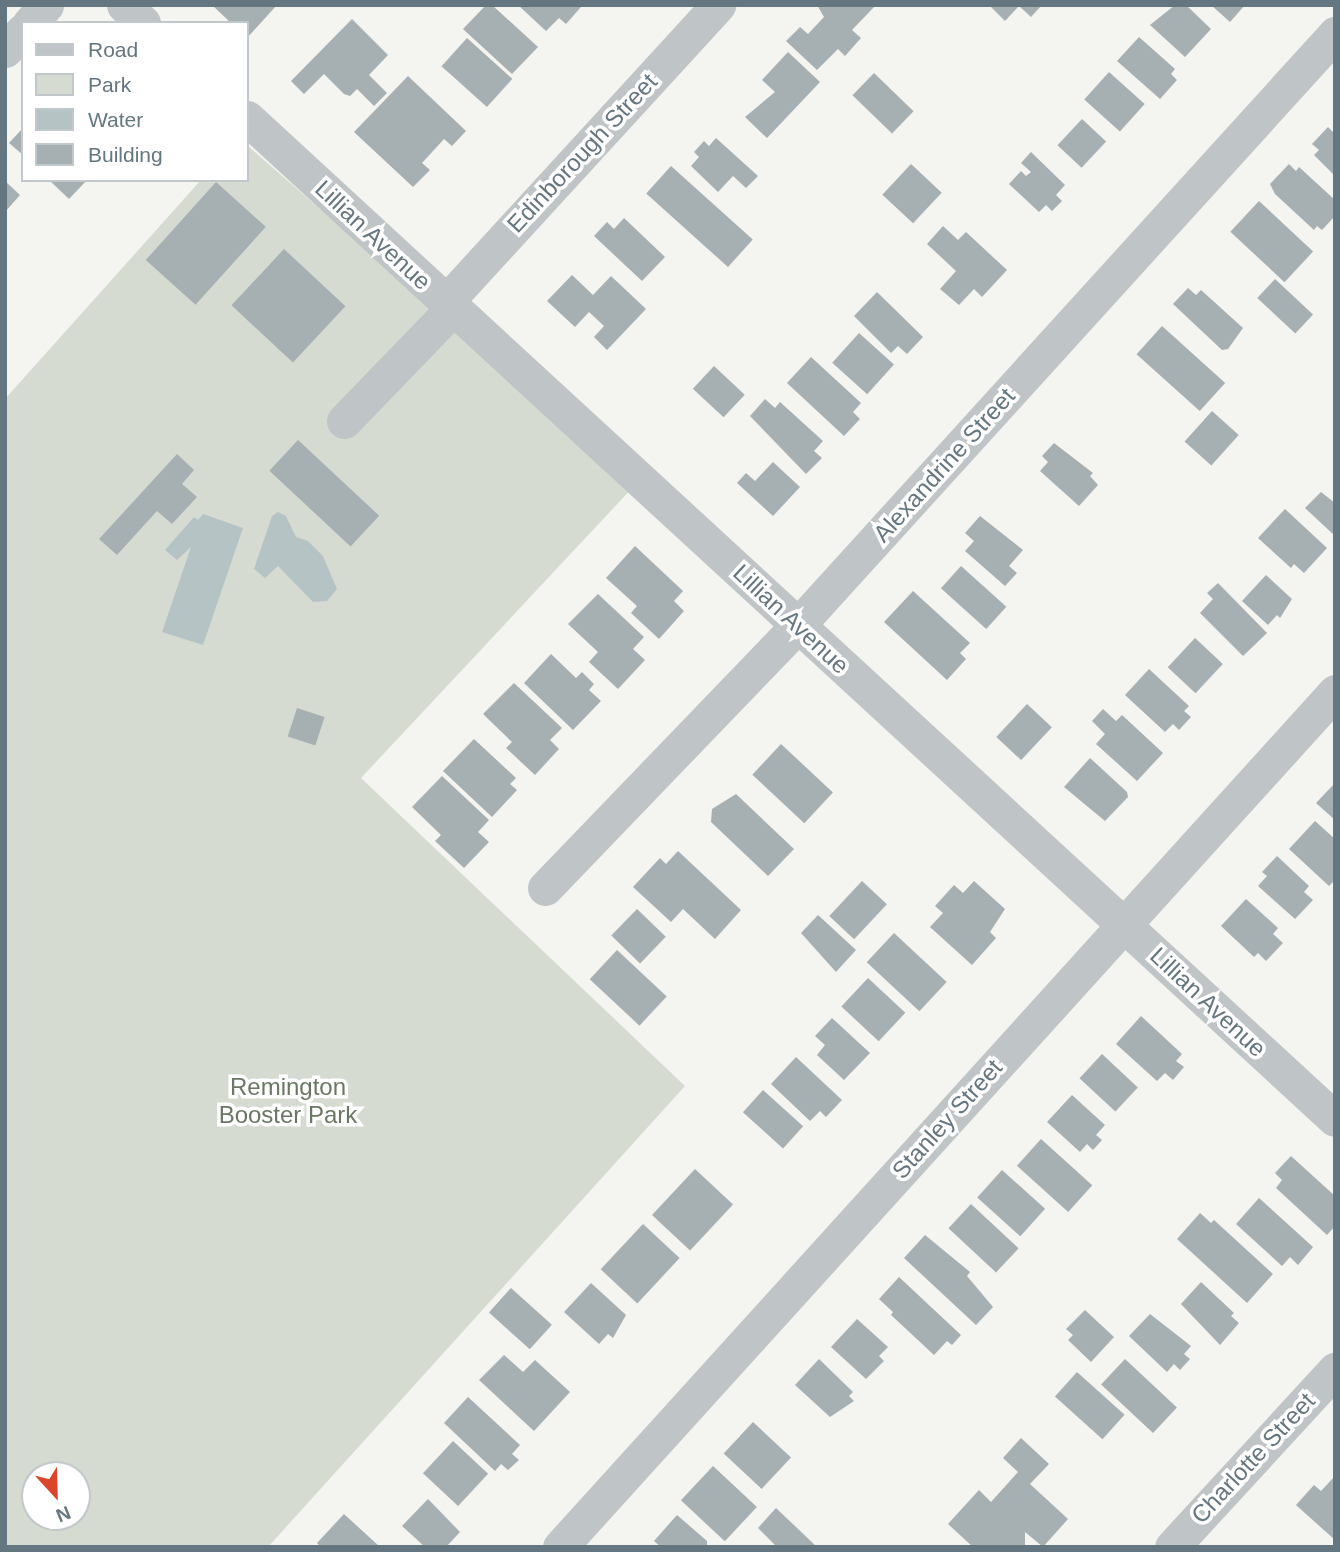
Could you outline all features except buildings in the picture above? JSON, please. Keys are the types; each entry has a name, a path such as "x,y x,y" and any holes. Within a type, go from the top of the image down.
{"street":[{"path":"32,21 46,5"},
{"path":"124,5 141,21"},
{"name":"Edinborough Street","path":"344,421 718,5"},
{"path":"5,50 21,33"},
{"name":"Alexandrine Street","path":"544,888 798,625 1335,34"},
{"name":"Lillian Avenue","path":"248,119 1335,1119"},
{"name":"Stanley Street","path":"560,1547 1335,692"},
{"name":"Charlotte Street","path":"1172,1547 1335,1370"}],"green space":[{"name":"Remington Booster Park","path":"248,146 635,485 361,778 685,1086 268,1547 5,1547 5,399 199,182 248,182"}],"water":[{"path":"278,512 286,516 296,537 308,541 323,556 337,589 327,601 313,602 278,566 265,578 254,569 272,516"},
{"path":"203,514 243,528 203,645 162,632 191,547 177,560 165,550 194,517 198,520"}]}
